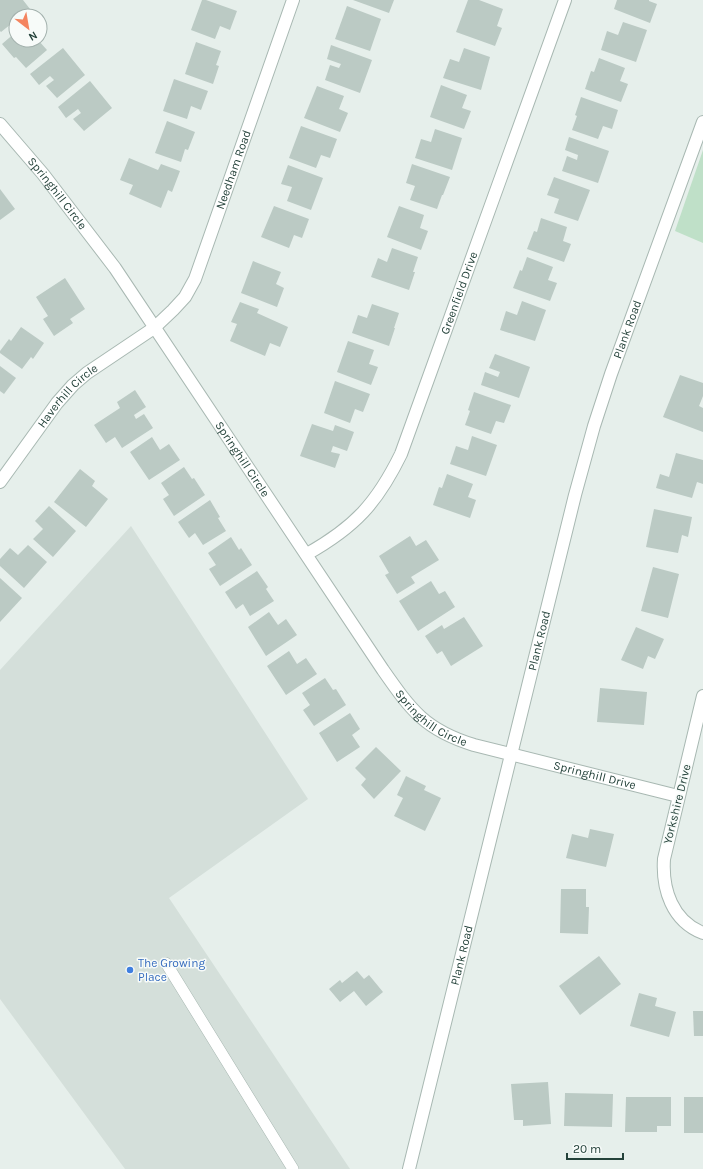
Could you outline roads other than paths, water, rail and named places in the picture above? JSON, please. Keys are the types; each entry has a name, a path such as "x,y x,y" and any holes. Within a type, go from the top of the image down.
{"street":[{"name":"Needham Road","path":"154,328 185,297 195,279 293,0"},
{"name":"Greenfield Drive","path":"306,554 329,542 370,506 382,491 401,454 566,0"},
{"name":"Plank Road","path":"409,1169 573,502 594,426 611,374 703,122"},
{"name":"Springhill Circle","path":"0,124 43,174 115,268 402,698 423,720 439,732 474,746 511,754"},
{"name":"Haverhill Circle","path":"0,482 57,404 73,385 87,373 154,328"},
{"name":"Yorkshire Drive","path":"703,696 678,796 664,859 663,872 667,895 676,911 688,925 703,933"},
{"name":"Springhill Drive","path":"511,754 678,796"}],"lane":[{"path":"166,963 293,1169"}],"place":[{"name":"The Growing Place","path":"130,970"}]}
